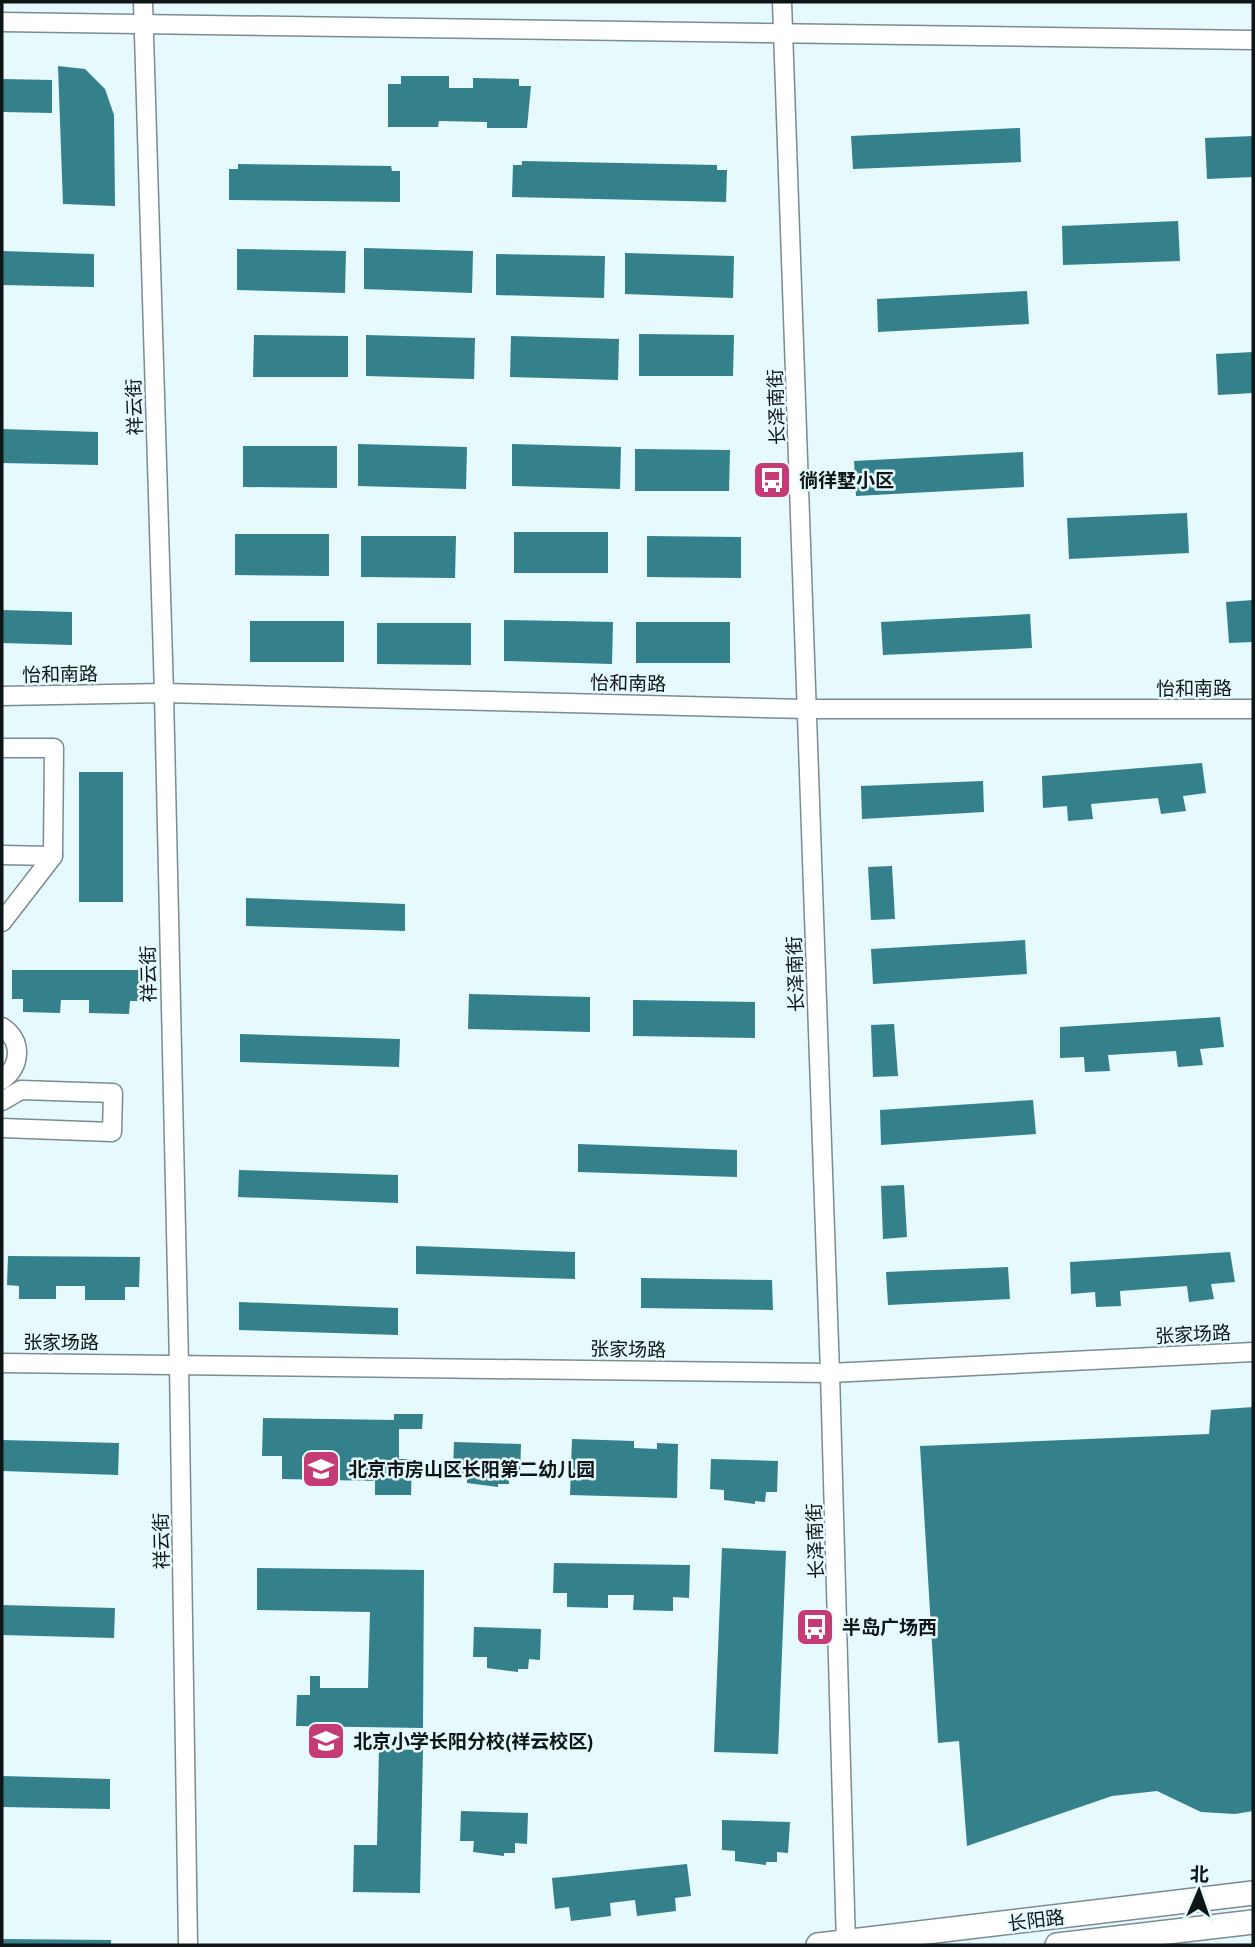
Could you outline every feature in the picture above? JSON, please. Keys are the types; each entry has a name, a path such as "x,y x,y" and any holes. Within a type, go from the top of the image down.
{"main road":[{"name":"长阳路","path":"818,1945 846,1944 1253,1893"},
{"name":"长阳路","path":"1057,1945 1253,1922"}],"street":[{"name":"祥云街","path":"143,2 164,692 180,1364 188,1945"},
{"name":"长泽南街","path":"782,2 830,1373 846,1944"},
{"path":"2,22 1253,40"},
{"name":"怡和南路","path":"2,696 164,692 807,709 1253,709"},
{"path":"2,748 54,748 53,856 2,922"},
{"path":"2,855 53,856"},
{"path":"2,1027 13,1038 18,1056 10,1074 2,1080"},
{"path":"2,1100 21,1090 113,1093 112,1132 2,1128"},
{"name":"张家场路","path":"2,1363 830,1373 1253,1352"}],"building":[{"path":"58,66 85,69 105,89 114,115 115,206 63,204"},
{"path":"401,76 449,76 449,88 473,88 473,78 519,79 519,86 531,86 527,128 487,128 487,122 439,121 438,127 388,127 388,84 401,84"},
{"path":"2,79 52,80 52,113 2,112"},
{"path":"1020,128 1021,162 853,169 851,136"},
{"path":"1253,136 1253,177 1207,179 1205,138"},
{"path":"522,161 717,165 717,170 727,170 726,202 512,197 513,165 522,165"},
{"path":"238,164 391,166 392,171 400,171 400,202 229,200 229,169 238,169"},
{"path":"1178,221 1180,261 1063,265 1062,226"},
{"path":"364,248 473,251 472,293 364,289"},
{"path":"237,249 346,251 345,293 237,290"},
{"path":"2,251 94,254 94,287 2,285"},
{"path":"625,253 734,256 733,298 625,294"},
{"path":"496,254 605,256 604,298 496,295"},
{"path":"1027,291 1029,324 878,332 877,299"},
{"path":"639,334 734,335 733,376 639,376"},
{"path":"254,335 348,336 348,377 253,377"},
{"path":"366,335 475,338 474,379 366,376"},
{"path":"511,336 619,339 618,380 510,377"},
{"path":"1253,352 1253,393 1218,395 1216,354"},
{"path":"2,429 98,432 98,465 2,463"},
{"path":"358,444 467,447 466,489 358,486"},
{"path":"512,444 621,447 620,489 512,486"},
{"path":"243,446 337,446 337,488 243,487"},
{"path":"635,449 730,450 729,491 635,491"},
{"path":"1023,452 1024,487 856,496 854,461"},
{"path":"1187,513 1189,553 1069,559 1067,518"},
{"path":"514,532 608,532 608,573 514,573"},
{"path":"235,534 329,534 329,576 235,575"},
{"path":"361,536 456,536 455,578 361,577"},
{"path":"647,536 741,537 741,578 647,577"},
{"path":"1253,600 1253,642 1229,643 1226,602"},
{"path":"2,610 72,612 72,645 2,643"},
{"path":"1030,614 1032,648 883,655 881,622"},
{"path":"504,620 613,622 612,664 504,661"},
{"path":"250,621 344,621 344,662 250,662"},
{"path":"636,622 730,622 730,663 636,663"},
{"path":"377,623 471,623 471,665 377,664"},
{"path":"1202,763 1206,793 1183,796 1186,811 1161,814 1158,798 1091,804 1093,819 1068,821 1067,806 1043,808 1042,776"},
{"path":"79,772 123,772 123,902 79,902"},
{"path":"983,781 984,812 862,819 861,786"},
{"path":"892,866 895,919 871,920 868,867"},
{"path":"246,898 405,904 405,931 246,926"},
{"path":"1025,940 1027,974 873,984 871,949"},
{"path":"12,970 144,970 144,1001 130,1001 129,1014 89,1013 89,1000 61,1000 60,1013 23,1012 23,999 12,999"},
{"path":"469,994 590,997 590,1032 468,1029"},
{"path":"633,1000 755,1002 755,1038 633,1036"},
{"path":"1220,1017 1224,1047 1200,1049 1203,1065 1178,1067 1176,1051 1108,1055 1110,1071 1085,1072 1084,1057 1060,1058 1060,1027"},
{"path":"894,1024 898,1076 873,1077 871,1025"},
{"path":"240,1034 400,1039 399,1067 240,1062"},
{"path":"1033,1100 1036,1134 881,1145 880,1110"},
{"path":"578,1144 737,1150 737,1177 578,1172"},
{"path":"239,1170 398,1175 398,1203 238,1197"},
{"path":"904,1185 907,1237 883,1239 881,1186"},
{"path":"416,1246 575,1252 575,1279 416,1274"},
{"path":"1230,1252 1235,1282 1211,1284 1214,1299 1189,1302 1187,1286 1120,1291 1121,1306 1096,1307 1095,1292 1071,1294 1070,1262"},
{"path":"8,1256 140,1257 139,1287 125,1287 125,1300 85,1300 85,1286 56,1286 56,1299 19,1299 19,1286 7,1285"},
{"path":"1008,1267 1010,1299 888,1305 886,1272"},
{"path":"641,1278 772,1280 773,1310 641,1308"},
{"path":"239,1302 398,1308 398,1335 239,1330"},
{"path":"1253,1407 1253,1811 1235,1814 1201,1812 1157,1791 1112,1796 967,1846 959,1741 938,1743 920,1446 1209,1434 1211,1410"},
{"path":"394,1414 423,1414 422,1429 399,1429 399,1459 412,1459 411,1495 375,1495 375,1481 282,1479 282,1456 262,1456 263,1418 394,1420"},
{"path":"572,1439 634,1441 634,1448 657,1449 657,1443 678,1444 677,1498 570,1495"},
{"path":"2,1440 119,1443 118,1475 2,1471"},
{"path":"454,1442 521,1444 520,1475 509,1475 509,1484 498,1484 498,1487 467,1483 467,1473 453,1472"},
{"path":"711,1459 778,1461 777,1492 766,1492 765,1502 755,1501 755,1504 724,1500 724,1490 710,1489"},
{"path":"722,1548 786,1551 778,1754 714,1752"},
{"path":"554,1563 690,1565 689,1598 673,1597 673,1611 633,1610 634,1595 608,1595 608,1608 567,1607 567,1593 553,1593"},
{"path":"257,1568 424,1570 423,1728 296,1726 297,1695 310,1695 310,1676 320,1676 320,1688 368,1688 370,1612 257,1610"},
{"path":"2,1605 115,1608 114,1638 2,1635"},
{"path":"474,1627 541,1629 540,1660 529,1659 528,1669 518,1669 518,1672 487,1668 487,1657 473,1657"},
{"path":"379,1749 423,1750 420,1893 353,1892 354,1845 377,1845"},
{"path":"2,1776 110,1779 110,1809 2,1807"},
{"path":"461,1811 528,1813 527,1844 515,1843 515,1853 504,1853 504,1856 473,1852 474,1841 460,1841"},
{"path":"722,1820 790,1822 788,1853 777,1852 777,1862 766,1862 766,1865 735,1861 735,1851 722,1850"},
{"path":"687,1864 691,1896 675,1898 676,1911 637,1916 635,1900 610,1903 611,1916 571,1921 569,1907 555,1909 552,1878"},
{"path":"2,1939 111,1940 111,1945 2,1945"}],"place":[{"name":"徜徉墅小区","path":"772,480"},
{"name":"北京市房山区长阳第二幼儿园","path":"321,1469"},
{"name":"半岛广场西","path":"815,1627"},
{"name":"北京小学长阳分校(祥云校区)","path":"326,1741"}]}
